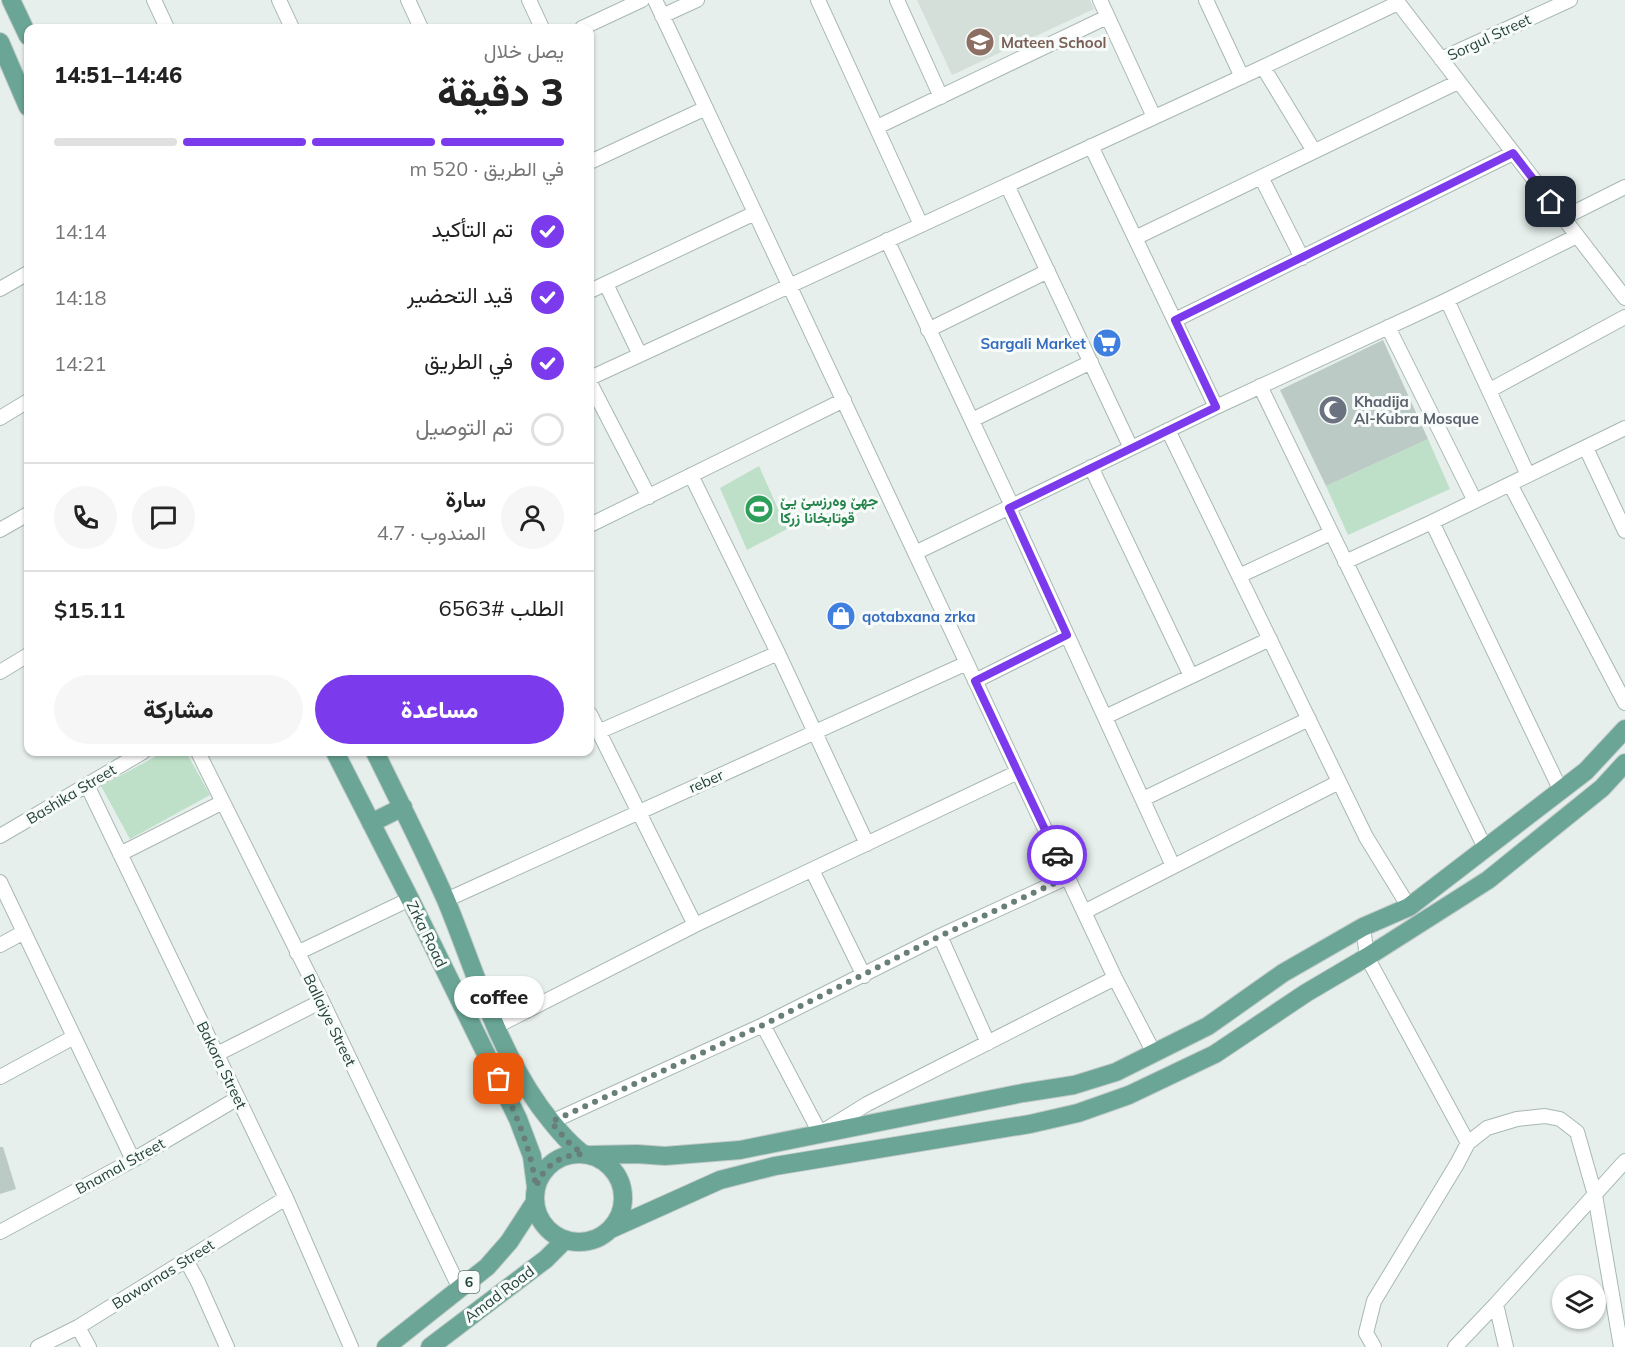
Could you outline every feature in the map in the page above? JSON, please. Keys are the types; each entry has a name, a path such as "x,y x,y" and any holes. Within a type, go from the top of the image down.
{"main road":[{"path":"11,0 24,28"},
{"path":"1,47 24,98"},
{"path":"1625,729 1586,771 1409,907 1363,927 1283,973 1208,1026 1116,1072 1074,1085 1023,1093 740,1150 665,1156 637,1154 563,1157 554,1162 540,1177 536,1194 538,1215 545,1226 565,1240 587,1241 720,1180 775,1166 1019,1126 1078,1113 1129,1095 1215,1054 1306,993 1488,880 1602,788 1625,763"},
{"name":"Zrka Road","path":"336,756 410,899 518,1119 532,1156 536,1194"},
{"name":"Zrka Road","path":"377,756 446,900 495,1028 522,1081 551,1122 571,1145 586,1155"},
{"path":"371,823 403,807"},
{"path":"586,1155 608,1164 620,1181 621,1211 611,1229"},
{"name":"Amad Road","path":"386,1347 487,1267 500,1253 536,1194"},
{"name":"Amad Road","path":"430,1347 546,1259 565,1240"}],"street":[{"path":"154,0 165,24"},
{"path":"279,0 290,24"},
{"path":"408,0 419,24"},
{"path":"529,0 540,24"},
{"path":"591,24 642,0"},
{"path":"655,0 1115,978 1154,1053"},
{"path":"662,16 696,0"},
{"path":"819,0 921,225"},
{"path":"897,0 941,97"},
{"path":"1100,0 1154,117"},
{"path":"1206,0 1242,77"},
{"name":"Sorgul Street","path":"1441,60 1570,0"},
{"path":"594,376 1242,77 1397,2 1625,298"},
{"path":"876,127 1107,17"},
{"path":"1263,67 1314,152"},
{"path":"1135,238 1458,82"},
{"path":"594,160 706,108"},
{"path":"1091,146 1216,407"},
{"path":"1175,320 1513,153"},
{"path":"1261,177 1302,258"},
{"path":"1007,185 1131,448"},
{"path":"1563,218 1625,187"},
{"path":"594,289 755,213"},
{"path":"915,553 1577,236"},
{"path":"887,240 972,420 1173,866"},
{"path":"928,330 1048,271"},
{"path":"0,289 24,275"},
{"path":"606,284 640,355"},
{"path":"1447,300 1528,475"},
{"path":"1490,390 1625,317"},
{"path":"1388,327 1475,501"},
{"path":"972,420 1090,362"},
{"path":"1260,386 1486,850"},
{"path":"594,391 649,497"},
{"path":"594,523 844,400"},
{"path":"0,418 24,403"},
{"path":"1345,562 1625,428"},
{"path":"1168,430 1366,837 1409,907"},
{"path":"1586,448 1625,531"},
{"path":"1091,467 1191,676"},
{"path":"691,475 816,732 867,844"},
{"path":"1510,484 1625,703"},
{"path":"0,530 24,516"},
{"path":"1432,522 1561,791"},
{"path":"1239,576 1331,533"},
{"path":"975,681 1067,635"},
{"path":"1105,717 1270,639"},
{"path":"598,732 778,653"},
{"path":"0,672 24,657"},
{"name":"reber","path":"446,900 967,663"},
{"path":"1143,799 1309,719"},
{"path":"594,723 695,925"},
{"name":"Bashika Street","path":"0,836 135,756"},
{"name":"Ballaiye Street","path":"200,756 322,1001 460,1289"},
{"path":"495,1028 695,925 1018,772"},
{"path":"1084,912 1339,782"},
{"name":"Bakora Street","path":"87,785 286,1198 351,1347"},
{"path":"120,854 223,802"},
{"path":"812,870 864,976"},
{"path":"551,1122 763,1025 940,936 1068,877"},
{"path":"0,882 133,1160"},
{"path":"297,954 410,899"},
{"path":"1363,927 1367,957 1468,1143"},
{"path":"0,945 24,932"},
{"path":"940,936 988,1043"},
{"path":"763,1025 820,1133 867,1104 1115,978"},
{"path":"217,1054 322,1001"},
{"path":"0,1077 74,1037"},
{"name":"Bnamal Street","path":"0,1232 133,1160 238,1098"},
{"path":"1374,1347 1366,1333 1374,1301 1468,1143 1487,1128 1517,1119 1545,1116 1560,1119 1577,1132 1595,1195 1622,1347"},
{"path":"1455,1347 1625,1161"},
{"name":"Bawarnas Street","path":"38,1347 78,1327 286,1198"},
{"path":"186,1260 227,1347"},
{"path":"1496,1304 1506,1347"},
{"path":"78,1327 89,1347"}],"shaded area":[{"name":"Mateen School","path":"917,0 1090,0 1094,9 952,75"}],"green space":[{"path":"1428,439 1450,489 1348,535 1326,486"},
{"path":"759,466 787,529 747,550 720,488"},
{"path":"157,756 188,756 210,795 130,839 101,786"}],"building":[{"path":"1383,340 1428,439 1326,486 1280,390"},
{"path":"0,1147 3,1147 16,1189 0,1194"}],"way so far":[{"path":"499,1079 532,1156 536,1187 540,1177 554,1162 573,1154 583,1154 571,1145 551,1122 763,1025 940,936 1068,877 1057,855"}],"place":[{"name":"Mateen School","path":"980,42"},
{"name":"Sargali Market","path":"1107,343"},
{"name":"Khadija Al-Kubra Mosque","path":"1333,410"},
{"name":"جھێ وەرزسێ یێ قوتابخانا زرکا","path":"759,509"},
{"name":"qotabxana zrka","path":"841,616"},
{"name":"coffee","path":"499,1079"}],"route":[{"path":"1057,855 975,681 1067,635 1009,508 1216,407 1175,320 1513,153 1551,202"}]}
